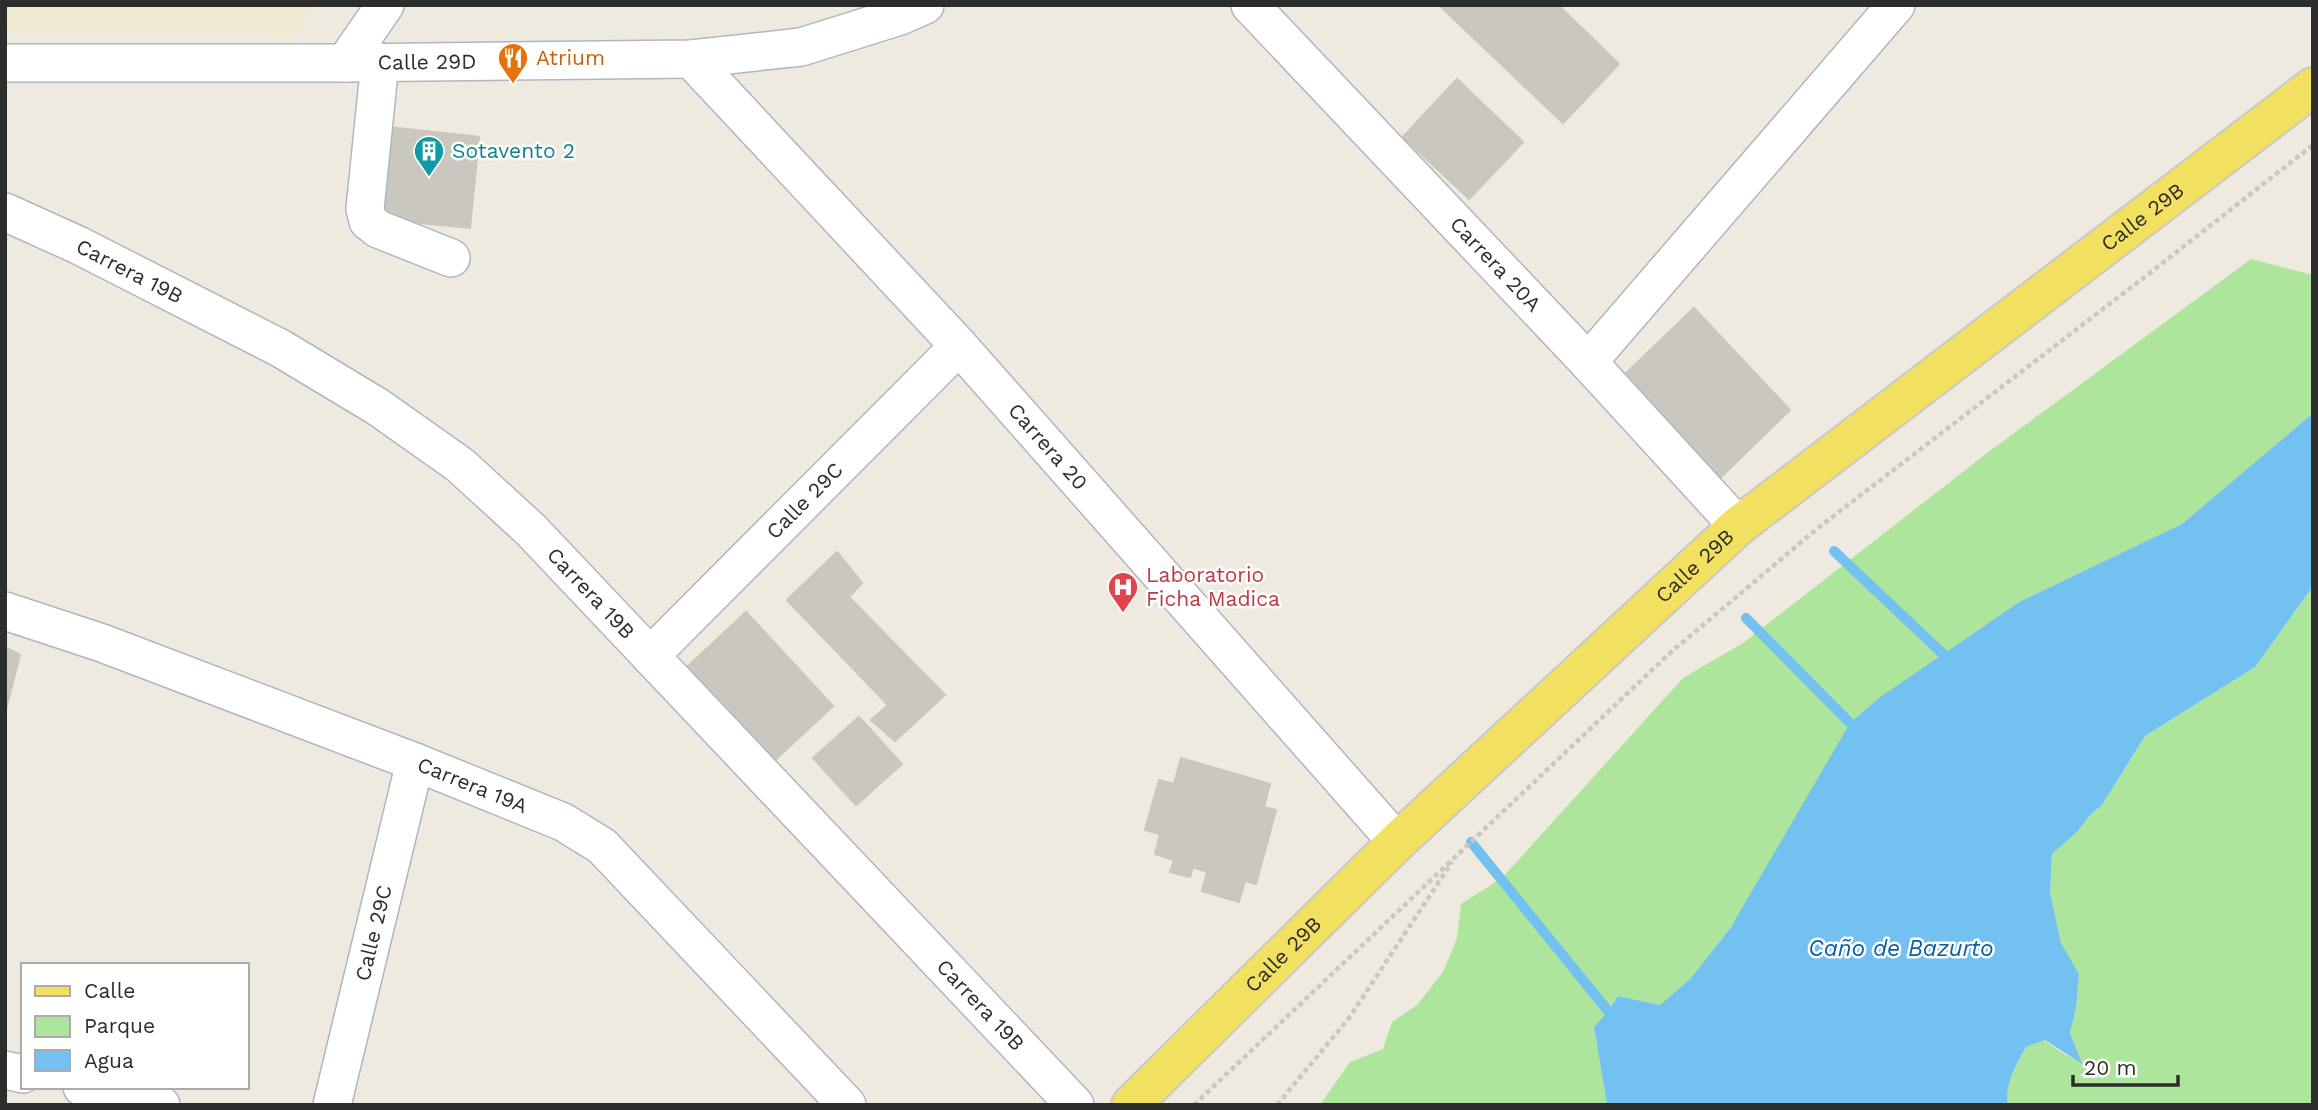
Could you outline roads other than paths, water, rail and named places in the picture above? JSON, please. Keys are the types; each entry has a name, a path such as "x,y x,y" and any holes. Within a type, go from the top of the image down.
{"main road":[{"name":"Calle 29B","path":"1131,1105 1397,842 1738,526 2313,87"}],"street":[{"path":"385,5 362,63 365,209 368,221 378,229 451,258"},
{"name":"Calle 29D","path":"5,63 691,59 801,47 900,16 925,5"},
{"name":"Carrera 20A","path":"1250,5 1588,362 1738,526"},
{"path":"1588,362 1896,5"},
{"name":"Carrera 20","path":"691,59 959,346 1397,842"},
{"name":"Carrera 19B","path":"5,212 78,245 280,348 378,407 460,465 531,530 1075,1105"},
{"name":"Calle 29C","path":"650,656 959,346"},
{"name":"Carrera 19A","path":"5,611 102,642 563,822 602,846 847,1105"},
{"name":"Calle 29C","path":"332,1105 415,762"},
{"path":"91,1089 161,1105"}],"water":[{"name":"Caño de Bazurto","path":"2313,413 2313,586 2255,667 2145,736 2102,805 2052,854 2050,892 2061,943 2079,974 2076,1009 2070,1033 2082,1064 2045,1040 2026,1047 2010,1082 2008,1105 1607,1105 1594,1027 1618,996 1660,1005 1690,979 1731,927 1850,723 1879,698 2019,602 2182,524"}],"waterway":[{"path":"1834,551 1943,654"},
{"path":"1746,618 1850,723"},
{"path":"1471,842 1608,1011"}],"place":[{"name":"Atrium","path":"513,85"},
{"name":"Sotavento 2","path":"429,178"},
{"name":"Laboratorio Ficha Madica","path":"1123,614"}]}
